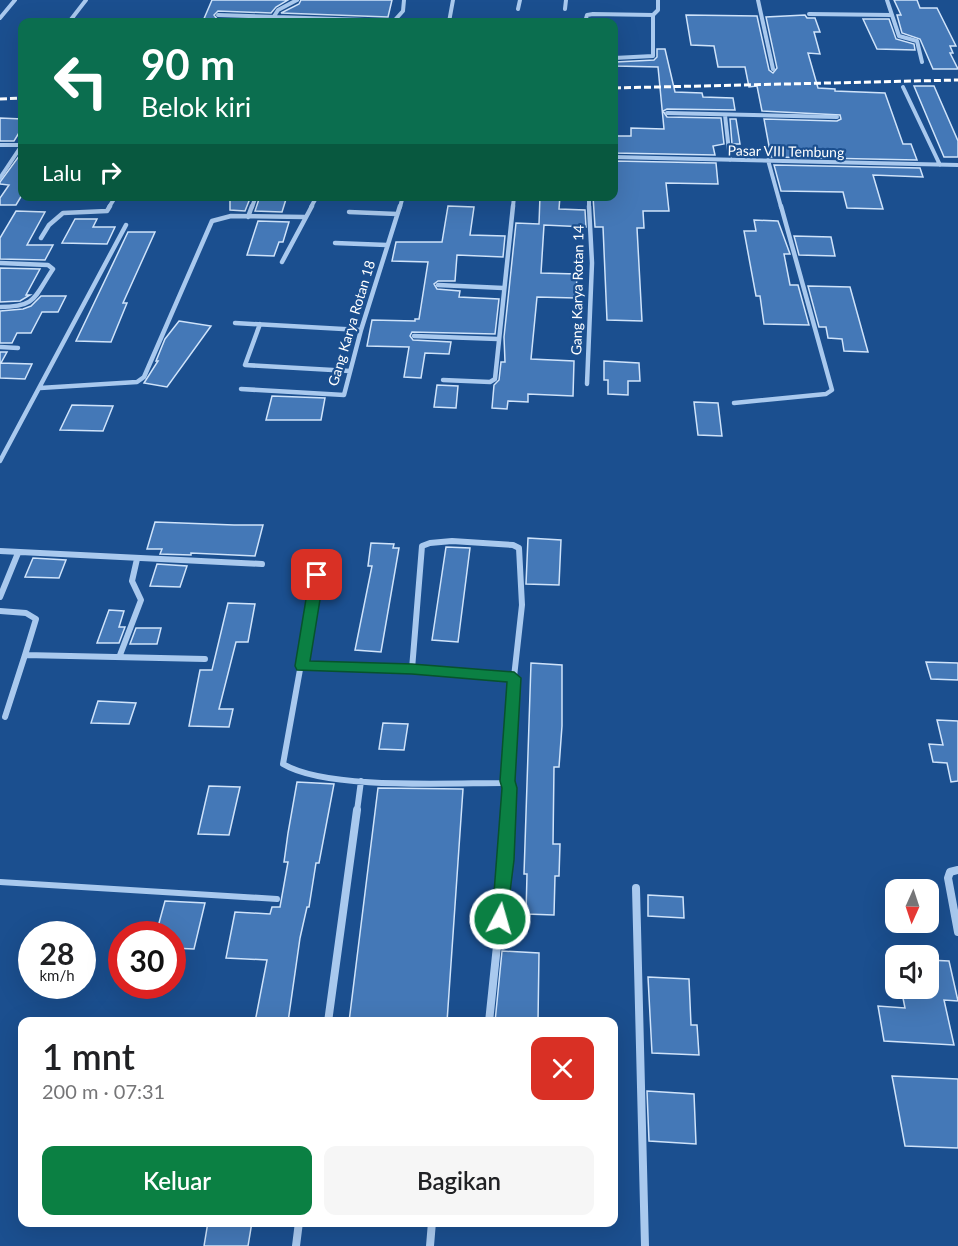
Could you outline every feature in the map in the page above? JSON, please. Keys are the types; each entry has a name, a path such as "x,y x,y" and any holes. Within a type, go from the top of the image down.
{"street":[{"path":"0,18 15,0"},
{"path":"72,18 86,0"},
{"path":"218,15 273,18 278,10 297,0"},
{"path":"397,18 403,11 404,0"},
{"path":"450,18 453,0"},
{"path":"518,9 520,0"},
{"path":"565,9 566,0"},
{"path":"618,58 653,56 653,15 658,10 658,0"},
{"path":"758,0 773,69"},
{"path":"888,0 899,36 917,40 922,62"},
{"path":"586,18 587,15 593,14 653,15"},
{"path":"809,14 891,15"},
{"path":"903,87 940,165"},
{"path":"667,113 837,117"},
{"path":"725,115 730,160"},
{"path":"0,145 18,145"},
{"path":"0,178 18,151"},
{"name":"Pasar VIII Tembung","path":"618,157 958,165"},
{"path":"734,403 826,394 832,390 768,160"},
{"path":"41,238 56,215 66,211 108,211 113,201"},
{"path":"248,216 254,201"},
{"path":"282,262 314,201"},
{"name":"Gang Karya Rotan 18","path":"241,389 344,395 360,330 401,201"},
{"path":"443,380 494,380 513,201"},
{"name":"Gang Karya Rotan 14","path":"587,384 592,263 589,201"},
{"path":"349,212 397,214"},
{"path":"40,388 137,382 144,376 208,225 220,217 305,217"},
{"path":"0,461 126,225"},
{"path":"335,243 387,245"},
{"path":"0,263 48,265 53,269 31,302 21,307 0,307"},
{"path":"438,285 503,288"},
{"path":"235,323 360,330"},
{"path":"260,324 245,365 350,371"},
{"path":"414,336 498,339"},
{"path":"0,347 18,348"},
{"path":"412,669 422,546 437,541 513,545 520,550 522,604 507,781 509,788 506,860 490,1017"},
{"path":"0,551 262,564"},
{"path":"0,597 18,553"},
{"path":"120,655 141,600 140,591 135,589 132,582 137,559"},
{"path":"317,575 286,745 284,768 301,775 361,781 503,783 507,781"},
{"path":"0,611 26,613 36,619 5,717"},
{"path":"25,656 120,655 205,659"},
{"path":"302,666 412,669 514,678"},
{"path":"329,1017 361,781"},
{"path":"958,870 949,874 948,884 958,932"},
{"path":"636,888 645,1246"},
{"path":"296,1246 298,1227"},
{"path":"430,1246 432,1227"}],"lane":[{"path":"0,882 277,899"}],"building":[{"path":"212,0 288,0 271,13 218,11 214,15 216,18 204,18"},
{"path":"301,0 392,0 388,17 281,13 299,4"},
{"path":"894,0 917,0 920,8 937,8 956,46 950,46 953,53 950,53 958,69 933,69 920,39 902,33 897,15 901,15"},
{"path":"686,15 757,16 769,70 773,73 777,68 766,17 805,15 807,18 815,18 820,32 814,32 820,54 808,53 818,88 885,93 903,144 911,144 917,160 771,157 764,119 837,121 841,119 840,115 762,111 757,86 749,87 745,67 718,67 714,46 691,45"},
{"path":"863,19 889,19 896,39 914,44 915,50 877,49"},
{"path":"657,49 665,49 675,92 702,93 703,97 733,98 735,110 667,109 663,111 667,117 721,118 724,144 713,146 715,155 618,153 618,136 631,136 631,128 664,129 658,67 618,66 618,62 654,60 657,57"},
{"path":"914,86 934,86 958,141 958,157 944,157"},
{"path":"0,118 18,119 18,134 14,141 0,141"},
{"path":"730,119 736,119 740,144 732,144"},
{"path":"18,157 18,201 16,205 0,205 0,198 9,185 0,184"},
{"path":"618,161 716,163 718,184 666,183 669,211 643,211 644,228 637,228 642,321 607,320 603,227 595,227 593,201 618,201"},
{"path":"774,165 920,168 923,177 873,175 883,209 847,208 843,192 781,191"},
{"path":"230,201 249,201 245,211 230,210"},
{"path":"258,201 285,201 282,212 255,211"},
{"path":"540,201 560,201 559,209 585,210 586,227 544,225 541,273 577,274 576,298 537,297 531,359 574,361 573,396 528,394 528,402 508,401 507,409 492,408 494,385 499,380 501,362 505,362 504,337 516,223 539,224"},
{"path":"448,206 474,207 470,235 505,236 503,257 457,255 455,281 438,281 434,284 437,289 460,291 459,297 499,299 495,334 412,332 410,336 413,340 451,342 449,354 425,353 421,378 404,377 409,347 367,346 372,320 415,321 419,319 428,262 392,261 396,242 442,242"},
{"path":"16,211 45,212 27,245 53,245 45,260 0,259 0,238"},
{"path":"75,219 97,219 93,227 115,227 107,244 62,243"},
{"path":"754,220 778,221 790,254 784,254 790,285 798,285 809,325 764,324 760,296 756,296 744,231 756,231"},
{"path":"258,221 289,222 283,242 279,242 274,256 247,255"},
{"path":"128,232 155,232 123,303 127,303 111,342 76,341"},
{"path":"794,236 831,237 835,256 799,255"},
{"path":"0,268 40,269 26,295 30,295 20,301 0,302"},
{"path":"808,286 850,287 868,352 844,351 842,339 828,338 826,327 819,327"},
{"path":"41,296 66,296 58,312 42,312 31,333 17,333 12,343 0,343 0,311 23,309 31,306"},
{"path":"179,321 211,326 167,387 144,383 158,361 156,361 165,339"},
{"path":"0,352 7,352 1,363 32,364 25,379 0,378"},
{"path":"604,361 639,363 640,381 628,381 628,395 608,394 608,380 604,380"},
{"path":"437,385 458,386 456,408 434,407"},
{"path":"272,396 325,398 321,420 266,420"},
{"path":"694,402 718,403 722,436 698,435"},
{"path":"72,405 113,406 103,431 60,430"},
{"path":"155,522 263,525 255,556 191,553 191,555 160,554 162,549 147,549"},
{"path":"528,538 561,540 559,585 526,584"},
{"path":"371,543 394,544 393,548 399,548 381,652 355,650 372,566 368,566"},
{"path":"446,547 470,548 458,642 432,640"},
{"path":"33,558 66,560 59,578 25,577"},
{"path":"157,564 187,566 180,587 150,586"},
{"path":"228,603 255,604 248,642 236,642 219,709 233,709 229,727 189,726 200,670 212,670"},
{"path":"109,610 124,611 119,627 125,627 119,643 97,643"},
{"path":"136,628 161,628 157,644 130,644"},
{"path":"926,662 958,663 958,680 931,679"},
{"path":"531,663 562,665 559,767 554,767 553,844 560,844 559,876 555,876 554,915 526,914 527,874 524,874"},
{"path":"98,701 136,703 129,724 91,723"},
{"path":"937,720 958,721 958,781 951,782 947,763 933,762 929,744 943,745"},
{"path":"383,723 408,724 404,750 379,749"},
{"path":"297,782 334,784 319,863 316,863 309,907 307,907 300,938 289,1017 256,1017 267,960 226,958 235,912 270,914 272,907 280,907 288,862 284,862"},
{"path":"209,786 240,787 229,835 198,834"},
{"path":"378,788 463,789 447,1017 350,1017"},
{"path":"648,895 683,897 684,918 648,916"},
{"path":"165,901 205,903 194,949 186,949 186,921 160,921"},
{"path":"502,951 539,953 538,1017 495,1017"},
{"path":"939,961 949,961 958,1001 944,1000 954,1045 884,1041 878,1006 905,1008 903,999 939,999"},
{"path":"648,977 689,979 691,1025 697,1025 699,1055 652,1053"},
{"path":"892,1076 958,1079 958,1148 905,1146"},
{"path":"647,1091 694,1094 696,1144 649,1141"},
{"path":"207,1227 251,1227 248,1246 204,1246"}],"railway":[{"path":"618,88 958,80"},
{"path":"0,99 18,98"}],"route":[{"path":"317,575 302,666 412,669 514,678 507,781 509,788 506,860 500,919"}]}
